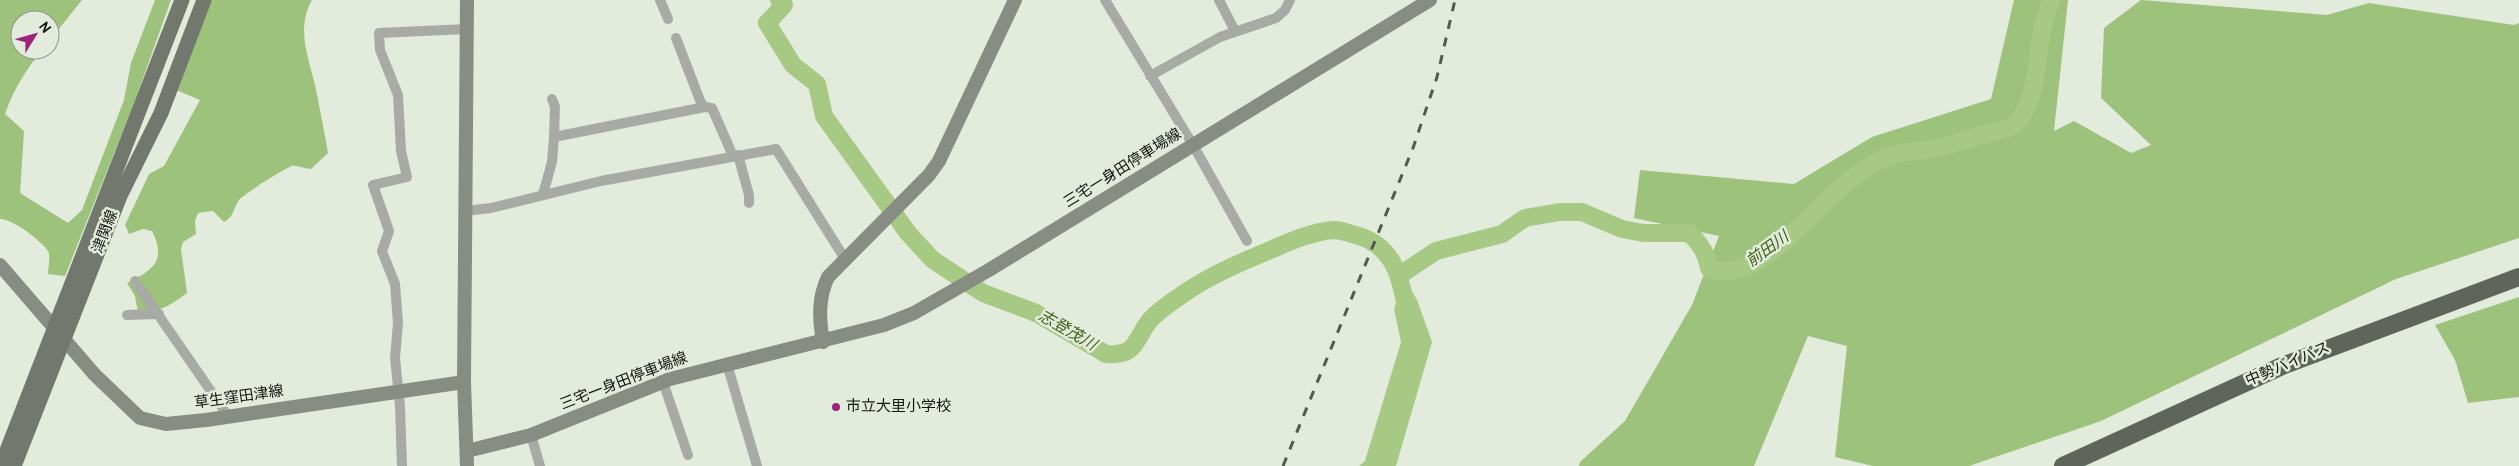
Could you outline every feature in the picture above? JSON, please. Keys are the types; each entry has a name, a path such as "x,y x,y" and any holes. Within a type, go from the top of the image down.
{"highway":[{"name":"中勢バイパス","path":"2063,466 2282,366 2519,277"}],"main road":[{"name":"津関線","path":"14,466 59,335 65,295 182,0"},
{"name":"津関線","path":"1,466 120,196 161,113 204,0"},
{"path":"467,466 464,382 468,0"},
{"path":"823,342 818,318 823,288 828,277 929,175 939,161 1014,0"},
{"name":"三宅一身田停車場線","path":"467,451 531,435 663,382 727,364 823,342 884,325 914,313 989,270 1430,0"},
{"name":"草生窪田津線","path":"0,265 59,335 108,388 140,418 166,424 464,382"}],"street":[{"path":"660,0 668,19"},
{"path":"1105,0 1193,145 1247,241"},
{"path":"1219,0 1235,31"},
{"path":"1150,76 1235,31 1276,18 1285,10 1290,0"},
{"path":"402,466 399,391 395,358 398,322 394,284 382,252 389,231 373,185 407,177 401,151 398,95 380,50 379,33 467,29"},
{"path":"676,38 705,108"},
{"path":"543,194 552,162 555,107 552,99"},
{"path":"554,137 712,108 736,156 749,195 749,203"},
{"path":"465,211 491,208 543,194 776,149 845,259"},
{"path":"135,282 228,416"},
{"path":"127,315 159,314"},
{"path":"727,364 757,466"},
{"path":"663,382 688,455"},
{"path":"531,435 540,466"}],"shaded area":[{"path":"0,0 82,0 60,28 60,10 10,10 10,60 35,60 20,80 5,114 24,131 20,193 68,223 82,210 124,100 131,63 155,0 171,0 134,103 65,276 48,274 49,256 45,247 18,226 0,219"},
{"path":"211,0 312,0 305,21 305,42 328,153 311,169 292,166 256,187 239,200 232,215 224,222 213,211 198,213 195,221 196,234 183,242 181,249 187,293 158,310 138,312 135,296 127,283 150,269 158,257 158,250 152,231 143,229 129,234 125,225 149,174 164,166 200,100 176,90"},
{"path":"2014,0 2068,0 2054,131 2074,121 2131,153 2151,145 2101,98 2104,28 2141,0 2327,15 2369,3 2514,25 2519,23 2519,238 2396,279 2101,421 1969,466 1873,466 1835,457 1847,346 1808,336 1754,466 1579,466 1580,462 1625,421 1692,305 1719,236 1634,218 1640,170 1794,184 1872,137 1991,99"},
{"path":"1404,278 1417,300 1432,342 1396,466 1359,466 1365,461 1401,342 1394,309"},
{"path":"2519,297 2519,397 2468,403 2455,360 2435,325"}],"waterway":[{"name":"志登茂川","path":"779,0 784,5 767,23 793,65 817,84 824,116 908,233 933,260 983,293 1036,313 1106,354 1116,354 1130,349 1154,316 1203,281 1284,244 1325,231 1340,231 1365,238 1385,252 1397,271 1406,308"},
{"name":"前田川","path":"1400,275 1436,251 1502,234 1525,218 1560,212 1582,212 1622,229 1643,233 1689,233 1702,249 1707,258 1709,268 1726,271 1744,268 1762,259 1779,246 1839,189 1876,162 1892,155 1927,150 2011,127 2020,118 2031,95 2037,69 2042,30 2051,0"}],"railway":[{"path":"1283,466 1413,148 1437,77 1455,0"}],"place":[{"name":"市立大里小学校","path":"836,407"}]}
